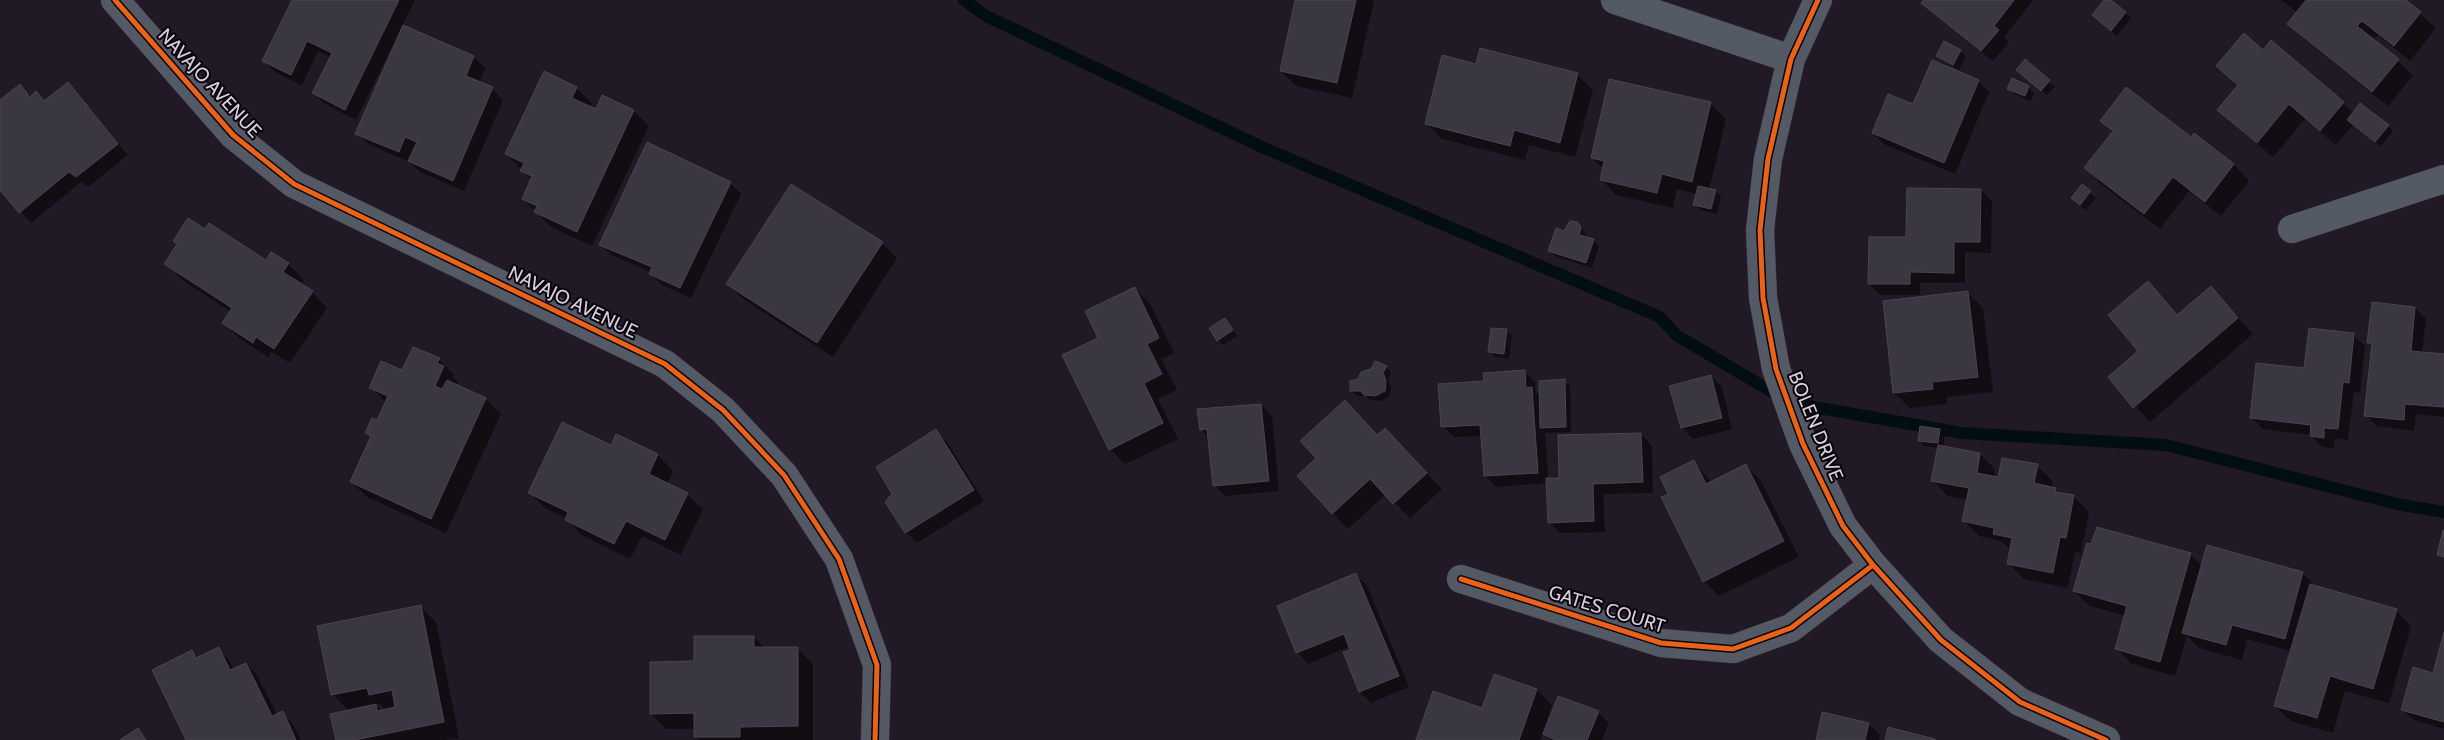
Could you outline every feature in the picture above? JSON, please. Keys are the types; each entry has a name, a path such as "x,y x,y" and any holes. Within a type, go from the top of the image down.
{"street":[{"name":"NAVAJO AVENUE","path":"115,0 233,135 294,184 665,364 723,410 784,475 839,559 877,665 875,740"},
{"path":"1615,0 1791,59"},
{"name":"BOLEN DRIVE","path":"1818,0 1791,59 1768,159 1760,230 1763,298 1776,369 1803,444 1843,526 1873,565 1941,640 2020,702 2106,740"},
{"path":"2292,229 2444,179"},
{"name":"GATES COURT","path":"1461,578 1661,643 1733,649 1791,628 1873,565"}],"building":[{"path":"292,0 399,0 345,110 312,93 332,53 307,41 291,75 262,61"},
{"path":"1295,0 1356,0 1337,83 1280,71"},
{"path":"1924,0 2014,0 1994,26 1999,30 1981,51 1921,3"},
{"path":"2104,0 2111,0 2126,12 2111,31 2092,15"},
{"path":"2306,0 2406,0 2421,12 2394,46 2362,21 2357,26 2399,59 2372,92 2287,24"},
{"path":"403,25 474,56 466,76 493,87 453,181 408,161 417,142 405,137 399,152 355,134"},
{"path":"2244,33 2263,50 2271,40 2344,102 2320,131 2289,104 2257,143 2217,110 2238,85 2216,66"},
{"path":"1944,41 1961,50 1953,65 1936,56"},
{"path":"1480,48 1578,73 1560,143 1514,130 1510,146 1425,124 1442,55 1476,64"},
{"path":"2025,59 2050,80 2041,91 2016,70"},
{"path":"1932,60 1979,80 1944,163 1872,133 1888,94 1913,104"},
{"path":"544,71 577,87 572,98 596,109 602,95 634,110 577,232 534,212 537,206 522,199 532,176 520,171 524,163 505,154"},
{"path":"2012,78 2029,86 2025,96 2007,89"},
{"path":"1609,79 1711,102 1692,182 1662,174 1657,193 1600,180 1604,161 1591,158"},
{"path":"68,82 118,144 76,177 69,172 19,213 0,190 0,100 20,84 30,97 36,91 44,101"},
{"path":"2126,87 2191,137 2194,133 2234,164 2205,202 2173,177 2144,214 2084,168 2113,131 2100,121"},
{"path":"2360,103 2389,125 2375,142 2347,120"},
{"path":"647,142 731,182 680,288 649,274 652,267 599,245"},
{"path":"791,184 883,242 817,343 726,284"},
{"path":"2082,184 2091,191 2080,205 2071,198"},
{"path":"1698,186 1716,190 1711,209 1693,205"},
{"path":"1907,188 1981,189 1980,242 1954,242 1954,273 1910,272 1910,284 1868,284 1869,237 1906,237"},
{"path":"188,218 205,229 209,223 266,260 271,252 289,263 283,272 313,291 274,349 256,337 253,343 222,323 232,308 164,264 177,244 173,241"},
{"path":"1570,221 1578,222 1581,228 1579,235 1594,239 1586,263 1548,251 1556,228 1564,231"},
{"path":"2148,281 2177,315 2211,286 2238,318 2133,408 2108,377 2138,351 2108,315"},
{"path":"1135,287 1159,338 1147,344 1162,374 1144,383 1163,423 1109,450 1062,355 1098,338 1085,311"},
{"path":"1968,291 1978,377 1932,382 1933,389 1893,393 1883,301"},
{"path":"2372,302 2415,307 2411,351 2444,354 2444,407 2405,404 2404,420 2364,416 2372,343 2367,343"},
{"path":"1225,318 1233,330 1217,341 1209,328"},
{"path":"1491,328 1507,329 1504,354 1488,352"},
{"path":"2309,328 2354,333 2349,383 2343,382 2338,429 2324,428 2324,438 2310,436 2311,425 2250,418 2256,363 2304,368"},
{"path":"413,347 440,358 437,363 444,366 435,386 442,389 447,380 486,398 431,519 350,482 371,436 365,433 372,418 377,420 388,396 369,388 381,361 402,370"},
{"path":"1375,361 1387,366 1383,373 1386,380 1385,391 1375,396 1364,395 1360,391 1350,391 1350,381 1358,379 1361,372 1371,369"},
{"path":"1525,370 1526,388 1532,387 1538,473 1484,476 1480,425 1441,427 1438,384 1484,381 1483,373"},
{"path":"1711,375 1722,418 1681,428 1669,386"},
{"path":"1565,379 1566,427 1540,428 1539,381"},
{"path":"1345,400 1377,435 1385,428 1427,473 1393,504 1370,479 1332,514 1297,476 1316,458 1300,441"},
{"path":"1261,404 1269,481 1213,486 1207,429 1200,430 1197,409"},
{"path":"562,422 611,445 616,434 658,454 649,474 688,493 665,540 626,521 614,544 565,520 568,512 528,493"},
{"path":"1920,426 1940,429 1938,443 1918,441"},
{"path":"936,429 974,490 905,533 885,502 892,494 876,467"},
{"path":"1641,433 1643,482 1593,484 1594,521 1548,523 1546,478 1559,478 1558,435"},
{"path":"1938,445 1980,453 1977,473 1998,477 2002,458 2038,464 2034,483 2056,488 2055,492 2074,495 2066,538 2060,537 2053,573 2007,564 2012,538 1993,534 1994,528 1962,521 1969,488 1931,481"},
{"path":"1694,460 1706,484 1746,464 1784,541 1703,582 1661,497 1668,494 1660,477"},
{"path":"2097,527 2191,553 2160,662 2115,649 2127,606 2073,591 2087,543 2091,544"},
{"path":"2444,530 2444,557 2437,555"},
{"path":"2207,545 2303,572 2285,639 2232,625 2226,645 2182,633"},
{"path":"1356,573 1399,676 1359,692 1343,652 1350,650 1344,634 1296,653 1277,606"},
{"path":"2310,584 2397,609 2373,689 2330,676 2317,718 2274,706"},
{"path":"421,605 444,722 355,740 336,740 330,714 376,704 377,711 395,707 392,690 369,695 367,688 331,695 317,626"},
{"path":"2444,632 2444,722 2401,710 2413,667 2433,673"},
{"path":"694,636 754,636 754,647 798,647 798,726 740,727 740,737 694,737 694,713 650,714 650,662 694,661"},
{"path":"219,647 230,670 246,663 272,716 283,711 296,740 186,740 152,670 192,650 196,658"},
{"path":"1494,674 1537,689 1519,740 1416,740 1433,691 1482,708"},
{"path":"1558,696 1599,711 1587,740 1555,740 1543,734"},
{"path":"1822,712 1869,723 1865,740 1816,740"},
{"path":"1888,727 1935,739 1935,740 1885,740"},
{"path":"138,728 146,740 120,740"}],"waterway":[{"path":"964,0 986,16 1264,148 1660,317 1676,335 1791,403 1962,433 2166,445 2397,504 2444,512"}],"cycle path":[{"path":"115,0 233,135 294,184 665,364 723,410 784,475 839,559 877,665 875,740"},
{"path":"1818,0 1791,59 1768,159 1760,230 1763,298 1776,369 1803,444 1843,526 1873,565 1941,640 2020,702 2106,740"},
{"path":"1461,579 1661,643 1733,649 1791,628 1873,565"}]}
